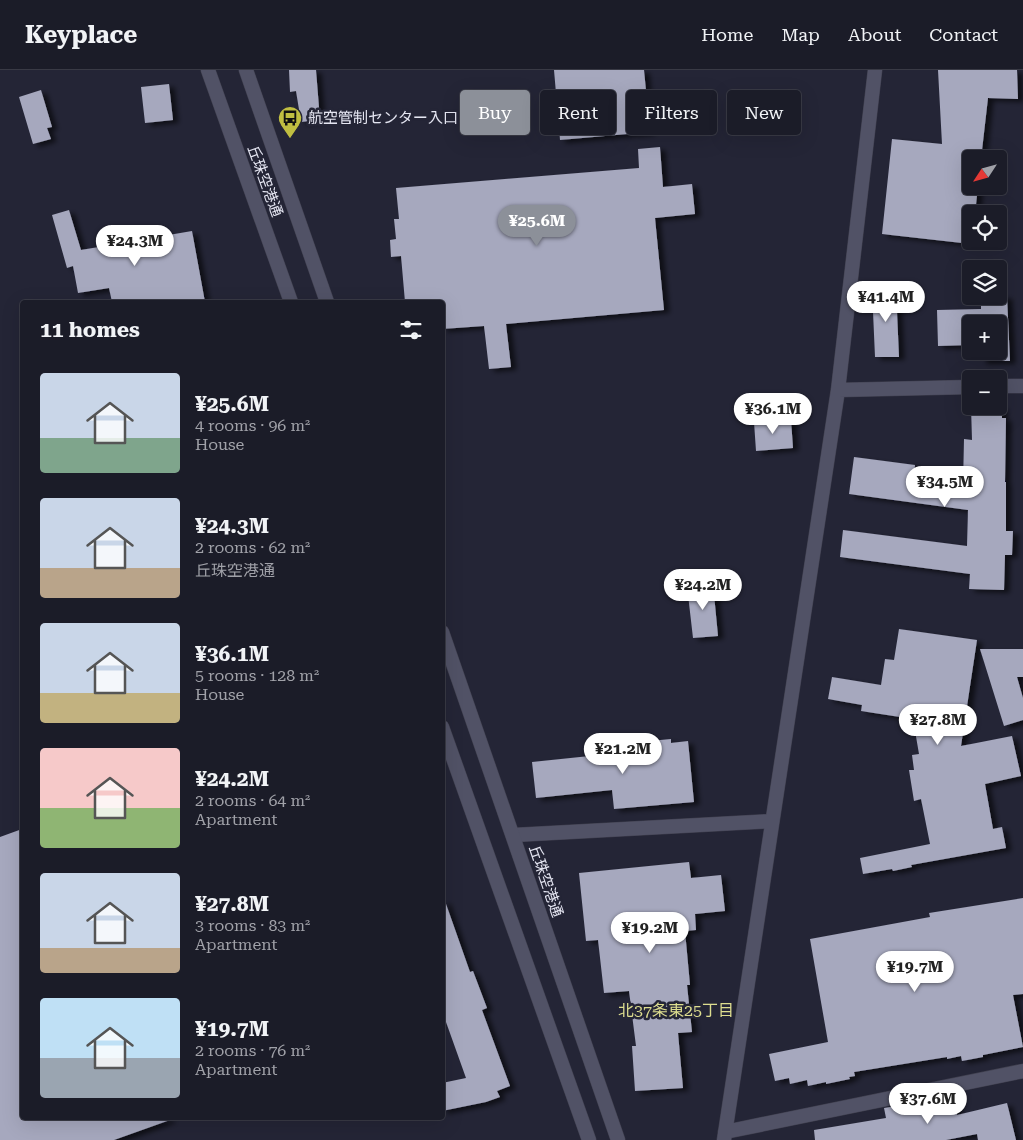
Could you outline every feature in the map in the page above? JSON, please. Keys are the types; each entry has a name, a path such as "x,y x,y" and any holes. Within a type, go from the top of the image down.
{"street":[{"name":"丘珠空港通","path":"208,70 290,300"},
{"name":"丘珠空港通","path":"246,70 326,300"},
{"path":"875,70 838,390 724,1136 1023,1071"},
{"path":"1007,386 1023,386"},
{"path":"838,390 962,387"},
{"name":"丘珠空港通","path":"445,640 514,835 618,1140"},
{"path":"445,735 589,1140"},
{"path":"514,835 772,821"}],"building":[{"path":"289,70 316,70 320,120 301,122 296,91 290,92"},
{"path":"554,70 644,70 646,90 626,90 626,134 560,140 560,135 616,135 616,90 556,90"},
{"path":"938,70 1017,70 1018,99 988,98 982,150 962,150 962,195 977,195 976,205 962,205 962,243 882,234 892,139 942,144"},
{"path":"169,84 173,120 145,123 141,87"},
{"path":"41,90 52,127 47,128 51,139 33,144 19,97"},
{"path":"660,147 663,187 692,184 695,214 655,218 664,310 506,324 511,367 489,369 484,326 445,329 445,300 405,300 401,256 391,257 390,240 396,239 394,219 399,219 396,188 639,168 638,149"},
{"path":"69,210 81,250 192,231 205,300 112,300 109,288 78,293 73,266 67,268 52,215"},
{"path":"872,289 896,289 899,357 875,357"},
{"path":"1007,296 1010,361 981,361 1007,360 1007,315 962,315 962,345 938,346 937,310 981,309 981,305 1007,305"},
{"path":"971,415 1002,415 1002,418 1006,418 1006,531 1013,531 1012,555 1005,555 1004,590 969,589 970,574 840,557 843,530 967,546 968,510 849,494 854,457 915,465 914,478 963,485 964,439 972,440"},
{"path":"791,420 793,448 756,451 754,422"},
{"path":"713,584 718,636 693,638 687,586"},
{"path":"899,629 977,640 961,746 1012,736 1021,776 985,784 993,829 1002,827 1006,848 911,865 912,867 893,871 892,869 863,874 860,858 930,844 921,799 914,801 909,770 914,770 912,755 919,754 913,719 861,711 862,705 828,699 832,677 881,685 885,659 894,660"},
{"path":"980,649 1023,649 1023,677 1017,677 1023,698 1023,720 1004,726"},
{"path":"671,739 671,743 688,741 694,802 614,809 612,790 536,798 532,762 609,754 608,745"},
{"path":"20,830 20,1120 170,1120 114,1140 0,1140 0,837"},
{"path":"689,862 691,878 721,875 725,911 695,914 696,930 685,931 690,985 687,985 692,1032 678,1033 683,1088 635,1091 632,1046 636,1046 629,991 604,993 598,940 586,941 579,873"},
{"path":"1023,898 1023,994 1013,995 1023,1047 962,1061 961,1056 947,1059 947,1057 854,1072 855,1076 849,1077 850,1079 826,1084 826,1082 808,1086 807,1080 790,1084 789,1078 775,1081 769,1054 828,1042 810,939 930,917 929,913"},
{"path":"445,901 470,972 473,971 487,1008 482,1010 510,1086 497,1091 500,1097 486,1102 445,1110 445,1082 466,1078 446,1022"},
{"path":"955,1101 957,1115 1007,1103 1016,1140 978,1140 977,1134 946,1140 815,1140 814,1130 886,1118 884,1108 908,1104 909,1110"}],"place":[{"name":"航空管制センター入口","path":"290,139"}],"district":[{"name":"北37条東25丁目","path":"676,1010"}]}
